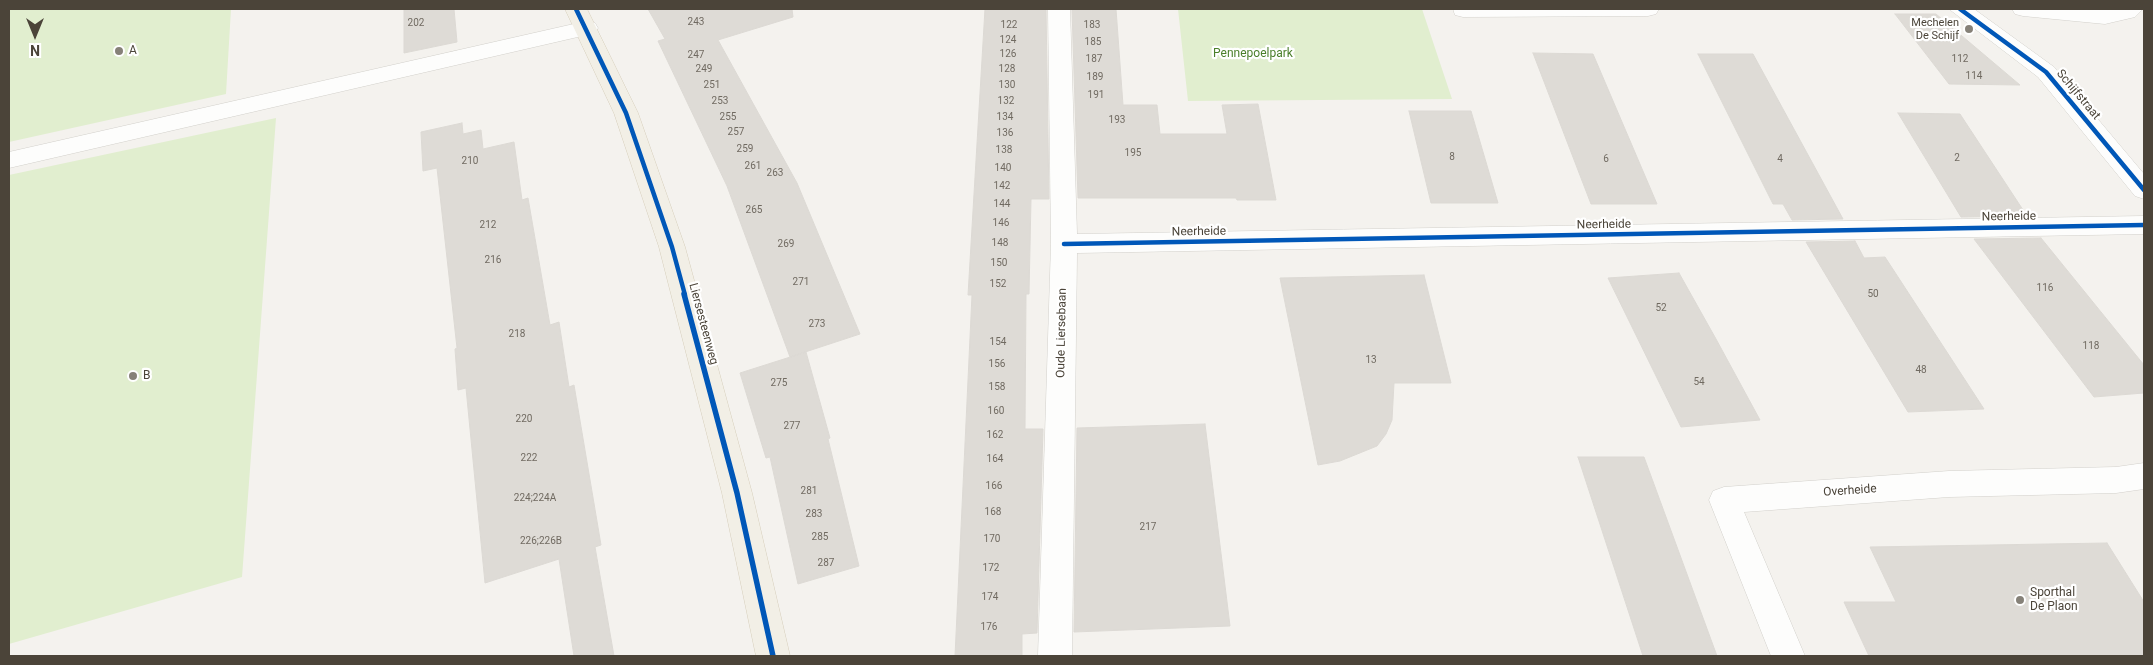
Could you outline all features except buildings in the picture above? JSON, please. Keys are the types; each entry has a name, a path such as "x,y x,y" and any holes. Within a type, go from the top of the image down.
{"main road":[{"name":"Liersesteenweg","path":"581,19 626,114 672,247 737,493 762,614 773,656"}],"street":[{"name":"Oude Liersebaan","path":"1055,656 1064,244 1059,9"},
{"path":"1463,10 1648,9"},
{"name":"Schijfstraat","path":"1960,9 2046,72 2144,190"},
{"path":"2023,9 2105,17 2132,9"},
{"path":"9,160 581,19"},
{"name":"Neerheide","path":"1064,244 2144,225"},
{"name":"Overheide","path":"1788,656 1724,500 1949,484 2116,480 2144,476"}],"green space":[{"name":"A","path":"9,9 231,9 226,94 9,142"},
{"name":"Pennepoelpark","path":"1178,9 1422,9 1452,99 1188,101"},
{"name":"B","path":"276,118 242,577 9,644 9,175"}],"cycle path":[{"path":"576,9 626,113 672,247 737,493 762,614 773,656"},
{"path":"1960,9 2046,72 2144,190"},
{"path":"1064,244 2144,225"}],"place":[{"name":"Mechelen De Schijf","path":"1969,29"},
{"name":"A","path":"119,51"},
{"name":"B","path":"133,376"},
{"name":"Sporthal De Plaon","path":"2020,600"}]}
